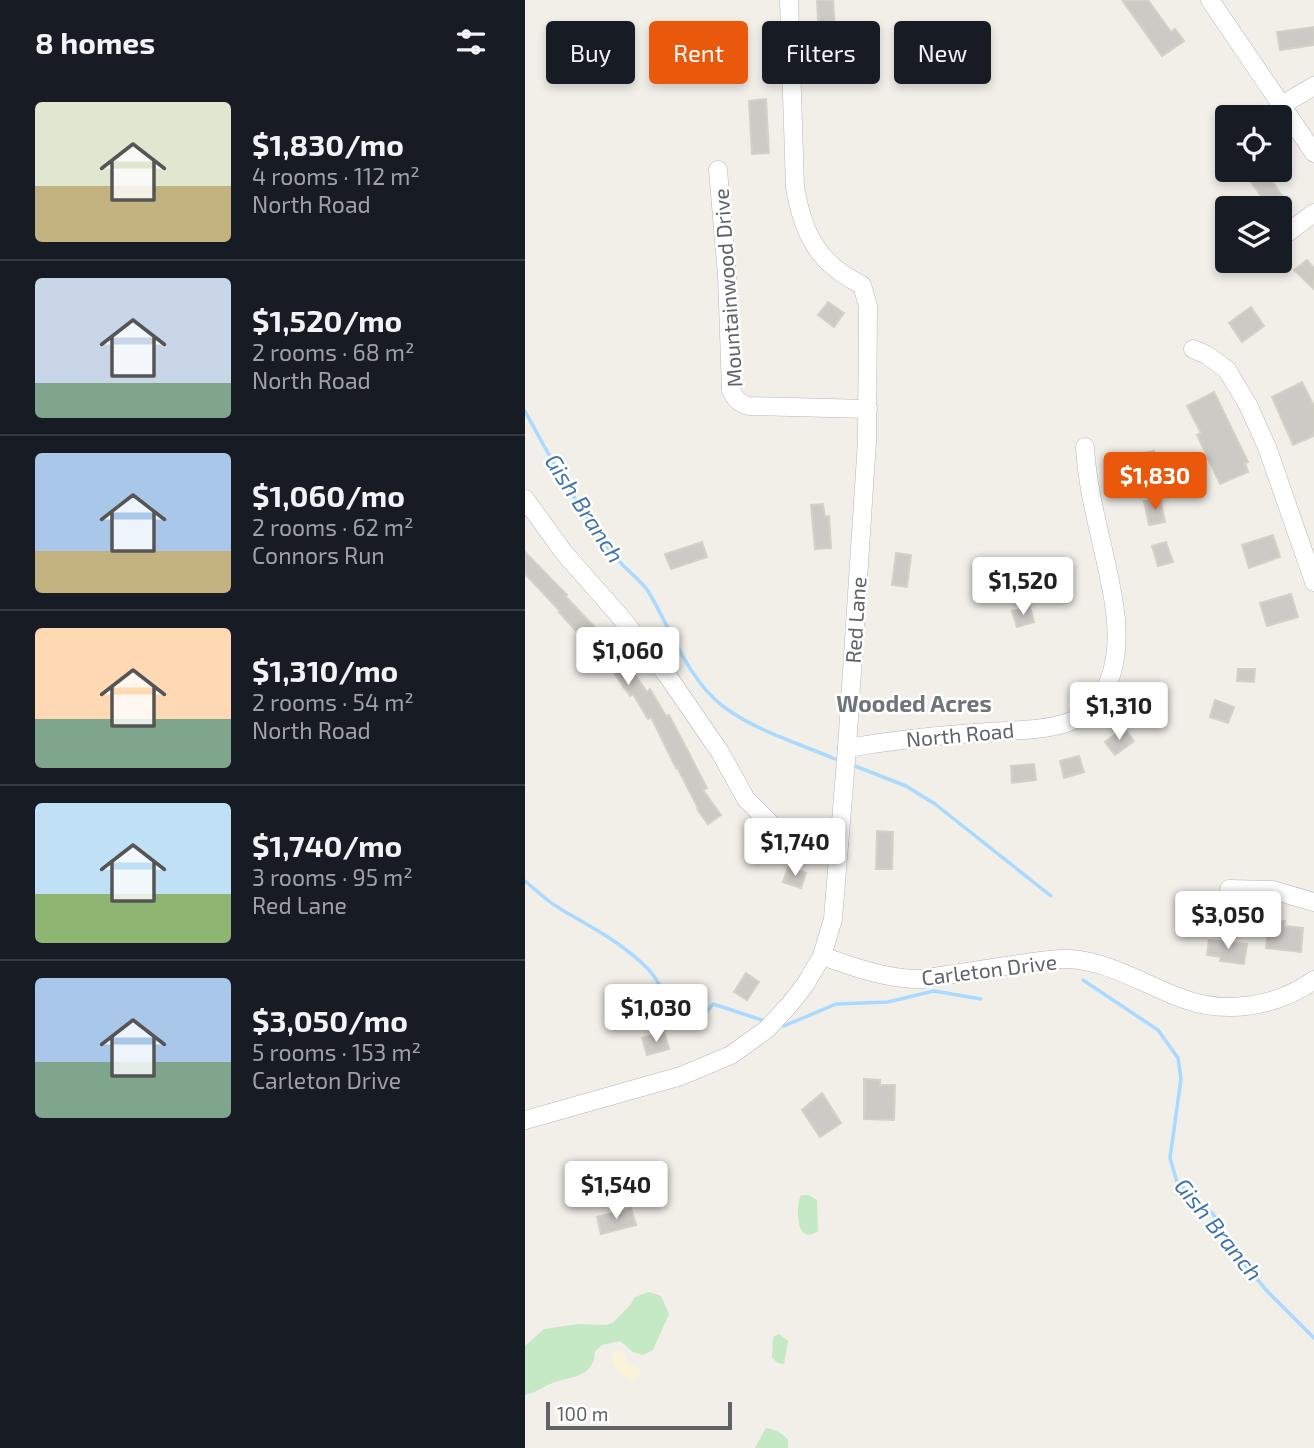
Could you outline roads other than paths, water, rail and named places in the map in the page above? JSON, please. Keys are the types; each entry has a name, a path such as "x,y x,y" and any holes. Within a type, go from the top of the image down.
{"street":[{"name":"Red Lane","path":"525,1120 681,1076 731,1055 767,1029 805,985 822,956 833,919 847,748 867,409 867,306 862,285 843,276 825,261 811,242 799,213 795,187 789,0"},
{"path":"1210,0 1282,105 1314,86"},
{"path":"1292,120 1314,153"},
{"name":"Mountainwood Drive","path":"718,170 727,275 731,390 734,397 749,406 867,409"},
{"path":"1292,229 1314,213"},
{"path":"1193,349 1207,355 1227,370 1248,405 1267,447 1314,582"},
{"name":"North Road","path":"847,748 916,737 1055,726 1083,715 1101,699 1112,674 1117,628 1114,603 1089,495 1085,447"},
{"path":"525,499 565,554 667,675 720,752 746,799 776,829 839,845"},
{"path":"1229,889 1272,890 1314,902"},
{"name":"Carleton Drive","path":"822,956 882,976 902,979 921,979 1048,959 1070,959 1114,968 1196,1003 1229,1007 1270,1002 1289,995 1314,980"}],"waterway":[{"name":"Gish Branch","path":"525,411 587,518 615,557 648,591 681,653 711,696 750,723 835,759"},
{"name":"Gish Branch","path":"855,766 906,786 935,804 1051,896"},
{"path":"525,881 555,905 638,959 655,978 669,1002 681,1013 705,1014 713,1004 762,1020"},
{"name":"Gish Branch","path":"1083,980 1158,1030 1178,1058 1181,1079 1170,1158 1177,1182 1213,1214 1240,1259 1268,1292 1314,1338"},
{"path":"784,1026 836,1004 888,1002 934,991 981,999"}],"district":[{"name":"Wooded Acres","path":"914,703"}]}
